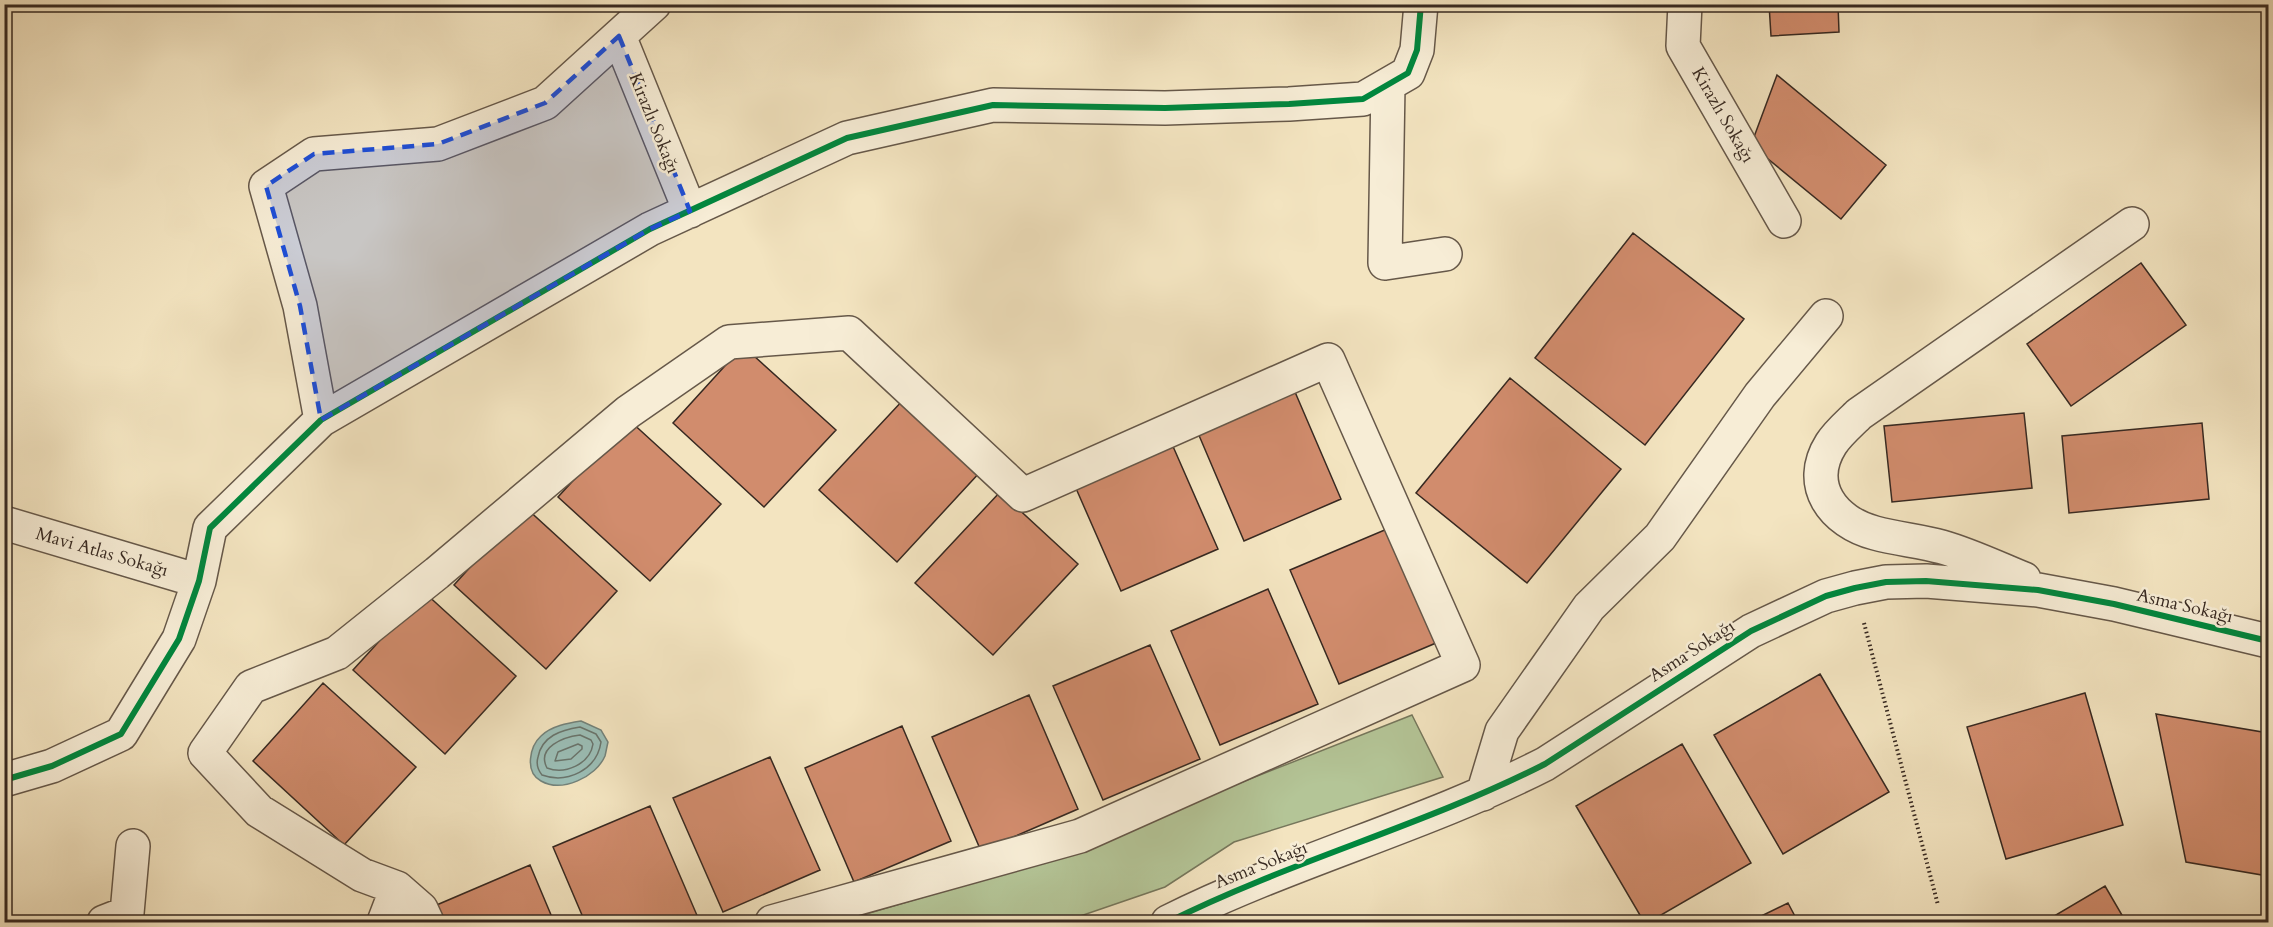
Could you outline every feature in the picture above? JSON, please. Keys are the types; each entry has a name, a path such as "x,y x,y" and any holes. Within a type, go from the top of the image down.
{"street":[{"path":"321,420 300,306 266,186 314,154 438,144 544,103 654,4"},
{"path":"6,778 52,766 121,734 179,639 199,581 210,528 321,420 650,229 847,138 993,105 1165,108 1363,99 1408,73 1417,50 1421,4"},
{"name":"Kirazlı Sokağı","path":"1685,4 1683,46 1784,221"},
{"name":"Kirazlı Sokağı","path":"619,36 690,211"},
{"path":"1388,85 1386,263 1445,254"},
{"path":"2064,596 1957,551 1920,541 1873,533 1842,519 1824,496 1819,471 1831,444 1859,414 2132,224"},
{"path":"1483,794 1502,730 1589,607 1660,537 1760,395 1826,316"},
{"path":"427,922 421,909 397,888 362,874 259,811 205,753 251,687 337,652 437,573 628,412 729,342 849,333 1023,495 1328,360 1463,665 1080,836 772,922"},
{"name":"Mavi Atlas Sokağı","path":"4,523 199,581"},
{"name":"Asma Sokağı","path":"1168,922 1257,881 1483,794 1545,764 1750,631 1818,600 1855,588 1886,582 1926,581 1997,586 2114,604 2268,641"},
{"path":"104,922 127,913 133,846"},
{"path":"384,922 397,888"}],"path":[{"path":"1855,588 1938,905"}],"highlighted area":[{"path":"619,36 690,211 650,229 321,420 300,306 266,186 314,154 438,144 545,103"}],"green space":[{"path":"1412,715 1443,777 1234,842 1165,887 1063,922 839,922 1032,865"}],"water":[{"path":"581,721 601,730 608,742 601,764 586,776 568,784 549,784 541,781 532,772 530,759 537,740 555,727"}],"building":[{"path":"1769,4 1838,4 1839,32 1771,36"},
{"path":"1777,75 1886,165 1841,219 1751,145"},
{"path":"1633,233 1744,319 1645,445 1535,358"},
{"path":"2141,263 2186,325 2071,406 2027,344"},
{"path":"743,346 836,430 764,507 673,423"},
{"path":"1510,378 1621,469 1527,583 1416,493"},
{"path":"1292,385 1341,499 1244,541 1195,426"},
{"path":"904,399 981,471 897,562 819,490"},
{"path":"2024,413 2032,488 1892,502 1884,426"},
{"path":"629,420 721,504 650,581 558,497"},
{"path":"2202,423 2209,499 2069,513 2062,436"},
{"path":"1168,435 1218,549 1121,591 1071,477"},
{"path":"1000,492 1078,564 993,655 915,583"},
{"path":"525,507 617,591 546,669 454,585"},
{"path":"1387,529 1436,643 1339,684 1290,570"},
{"path":"1268,589 1318,704 1220,745 1171,631"},
{"path":"424,592 516,676 445,754 353,670"},
{"path":"1150,645 1200,759 1103,800 1053,686"},
{"path":"1820,674 1889,792 1783,854 1714,735"},
{"path":"323,683 416,767 344,845 253,761"},
{"path":"2085,693 2123,825 2006,859 1967,727"},
{"path":"1029,695 1078,809 981,851 932,737"},
{"path":"2156,714 2268,733 2268,876 2186,862"},
{"path":"902,726 951,841 854,882 805,768"},
{"path":"1682,744 1751,863 1649,922 1644,922 1576,806"},
{"path":"770,757 820,870 723,912 673,798"},
{"path":"650,806 699,920 694,922 585,922 553,847"},
{"path":"530,865 554,922 439,922 432,907"},
{"path":"2105,886 2126,922 2044,922"},
{"path":"1788,903 1798,922 1749,922"}],"cycle path":[{"path":"4,780 52,766 121,734 179,639 199,581 210,528 321,420 650,229 847,138 993,105 1165,108 1363,99 1408,73 1417,50 1421,4"},
{"path":"1168,922 1261,880 1452,806 1545,764 1751,631 1826,596 1855,588 1886,582 1926,581 2038,590 2114,604 2268,641"}]}
